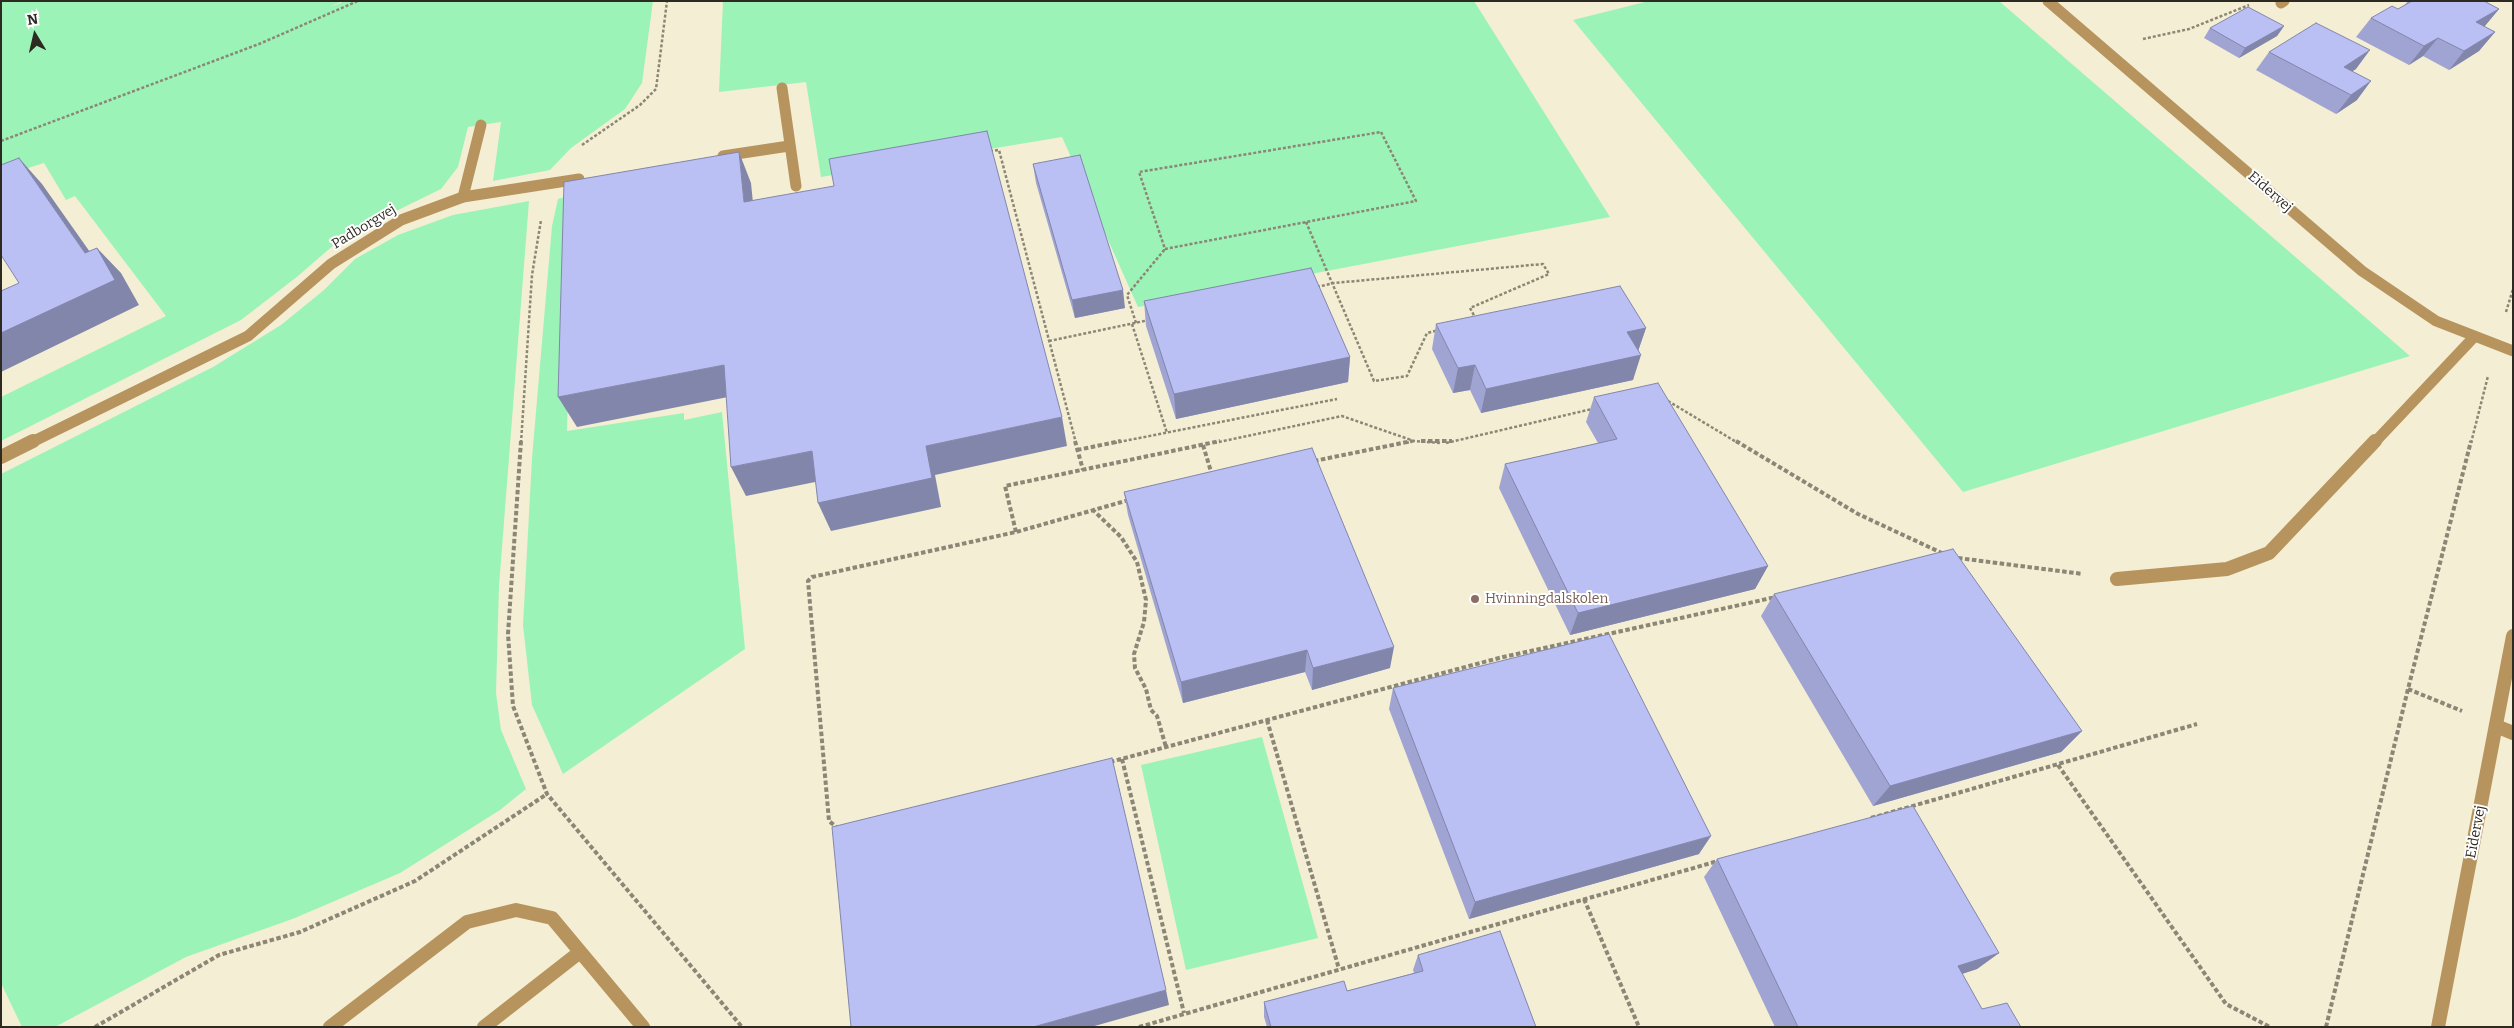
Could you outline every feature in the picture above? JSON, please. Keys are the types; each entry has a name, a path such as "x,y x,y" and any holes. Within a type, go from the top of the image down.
{"street":[{"name":"Eidervej","path":"2048,1 2362,271 2436,321 2513,351"},
{"path":"782,88 796,186"},
{"path":"463,197 481,125"},
{"path":"711,158 789,146"},
{"name":"Padborgvej","path":"1,458 248,336 331,264 402,220 463,197 595,177"},
{"path":"2117,579 2227,569 2269,553 2474,337"},
{"name":"Eidervej","path":"2438,1027 2513,636"},
{"path":"2496,726 2513,734"},
{"path":"330,1027 467,922 516,910 552,918 643,1027"},
{"path":"484,1027 580,952"}],"path":[{"path":"1,141 259,44 358,1"},
{"path":"667,1 656,88 640,105 578,148 546,185 532,275 508,634 513,706 547,794 742,1027"},
{"path":"2102,48 2189,28 2250,5"},
{"path":"1165,249 1139,172 1381,132 1416,201 1165,249 1127,295 1167,433"},
{"path":"989,151 999,150 1083,470"},
{"path":"1306,222 1334,283 1374,381 1407,376 1427,333 1443,329"},
{"path":"1315,287 1334,283 1544,264 1548,274 1470,308 1477,321 1468,323"},
{"path":"2326,1027 2408,688 2496,345 2513,289"},
{"path":"1049,341 1155,319"},
{"path":"1077,450 1337,399"},
{"path":"1665,399 1858,514 1951,557 2117,579"},
{"path":"1309,462 1414,441 1445,443 1599,408"},
{"path":"1016,532 1006,486 1342,416 1414,441"},
{"path":"1203,445 1214,480"},
{"path":"848,826 838,829 829,821 808,582 812,577 1016,532 1092,509 1139,498"},
{"path":"1092,509 1121,537 1137,562 1146,600 1144,622 1134,654 1135,668 1146,689 1151,710 1157,716 1166,747"},
{"path":"1942,560 1951,557"},
{"path":"1103,763 1499,658 1778,596"},
{"path":"2408,688 2496,726"},
{"path":"1267,720 1339,969"},
{"path":"1868,818 2197,724"},
{"path":"1122,758 1184,1013"},
{"path":"2058,765 2226,1004 2270,1027"},
{"path":"95,1027 219,955 300,932 415,881 547,794"},
{"path":"1139,1027 1726,858"},
{"path":"1584,899 1640,1027"}],"green space":[{"path":"1,1 342,1 330,7 345,1 653,1 642,83 625,109 571,148 550,170 493,181 501,122 468,127 458,167 441,189 343,237 298,276 241,320 1,441 1,397 166,316 75,196 66,200 44,163 9,174 1,179"},
{"path":"723,1 1474,1 1610,217 1138,307 1062,137 821,177 806,82 719,92"},
{"path":"1649,1 1999,1 2410,356 1963,492 1573,20"},
{"path":"573,195 567,431 684,413 684,420 722,412 745,649 563,774 532,705 523,625 532,458 552,226 558,199"},
{"path":"529,201 499,586 496,693 501,730 526,789 500,810 400,873 295,918 186,957 55,1027 22,1027 1,983 1,474 213,367 281,325 324,290 355,259 398,235 453,215"},
{"path":"1262,737 1318,938 1186,970 1141,765"}],"building":[{"path":"2412,1 2484,1 2499,9 2476,22 2495,32 2464,51 2438,38 2424,46 2371,18 2392,6 2398,9"},
{"path":"2248,7 2284,26 2245,48 2210,28"},
{"path":"2316,23 2370,50 2344,67 2371,81 2351,95 2269,52"},
{"path":"987,131 1062,417 926,446 932,478 818,503 812,451 731,467 724,365 558,397 564,182 739,152 744,202 834,186 829,159"},
{"path":"1080,155 1123,290 1072,300 1033,164"},
{"path":"19,158 85,253 97,248 115,280 1,333 1,291 19,283 1,255 1,165"},
{"path":"1311,268 1350,357 1174,394 1144,301"},
{"path":"1620,286 1646,328 1627,332 1641,355 1486,389 1475,365 1458,368 1436,324"},
{"path":"1658,383 1768,566 1578,613 1505,464 1617,439 1594,397"},
{"path":"1312,448 1394,647 1313,668 1307,650 1181,682 1124,492"},
{"path":"1953,549 2082,731 1890,786 1774,594"},
{"path":"1609,634 1711,836 1475,902 1393,688"},
{"path":"1112,758 1166,990 1033,1027 851,1027 832,827"},
{"path":"1913,806 1999,953 1958,966 1982,1009 2007,1003 2021,1027 1798,1027 1717,859"},
{"path":"1500,931 1536,1027 1271,1027 1264,1002 1344,981 1347,991 1423,971 1418,955"}],"place":[{"name":"Hvinningdalskolen","path":"1475,599"}]}
